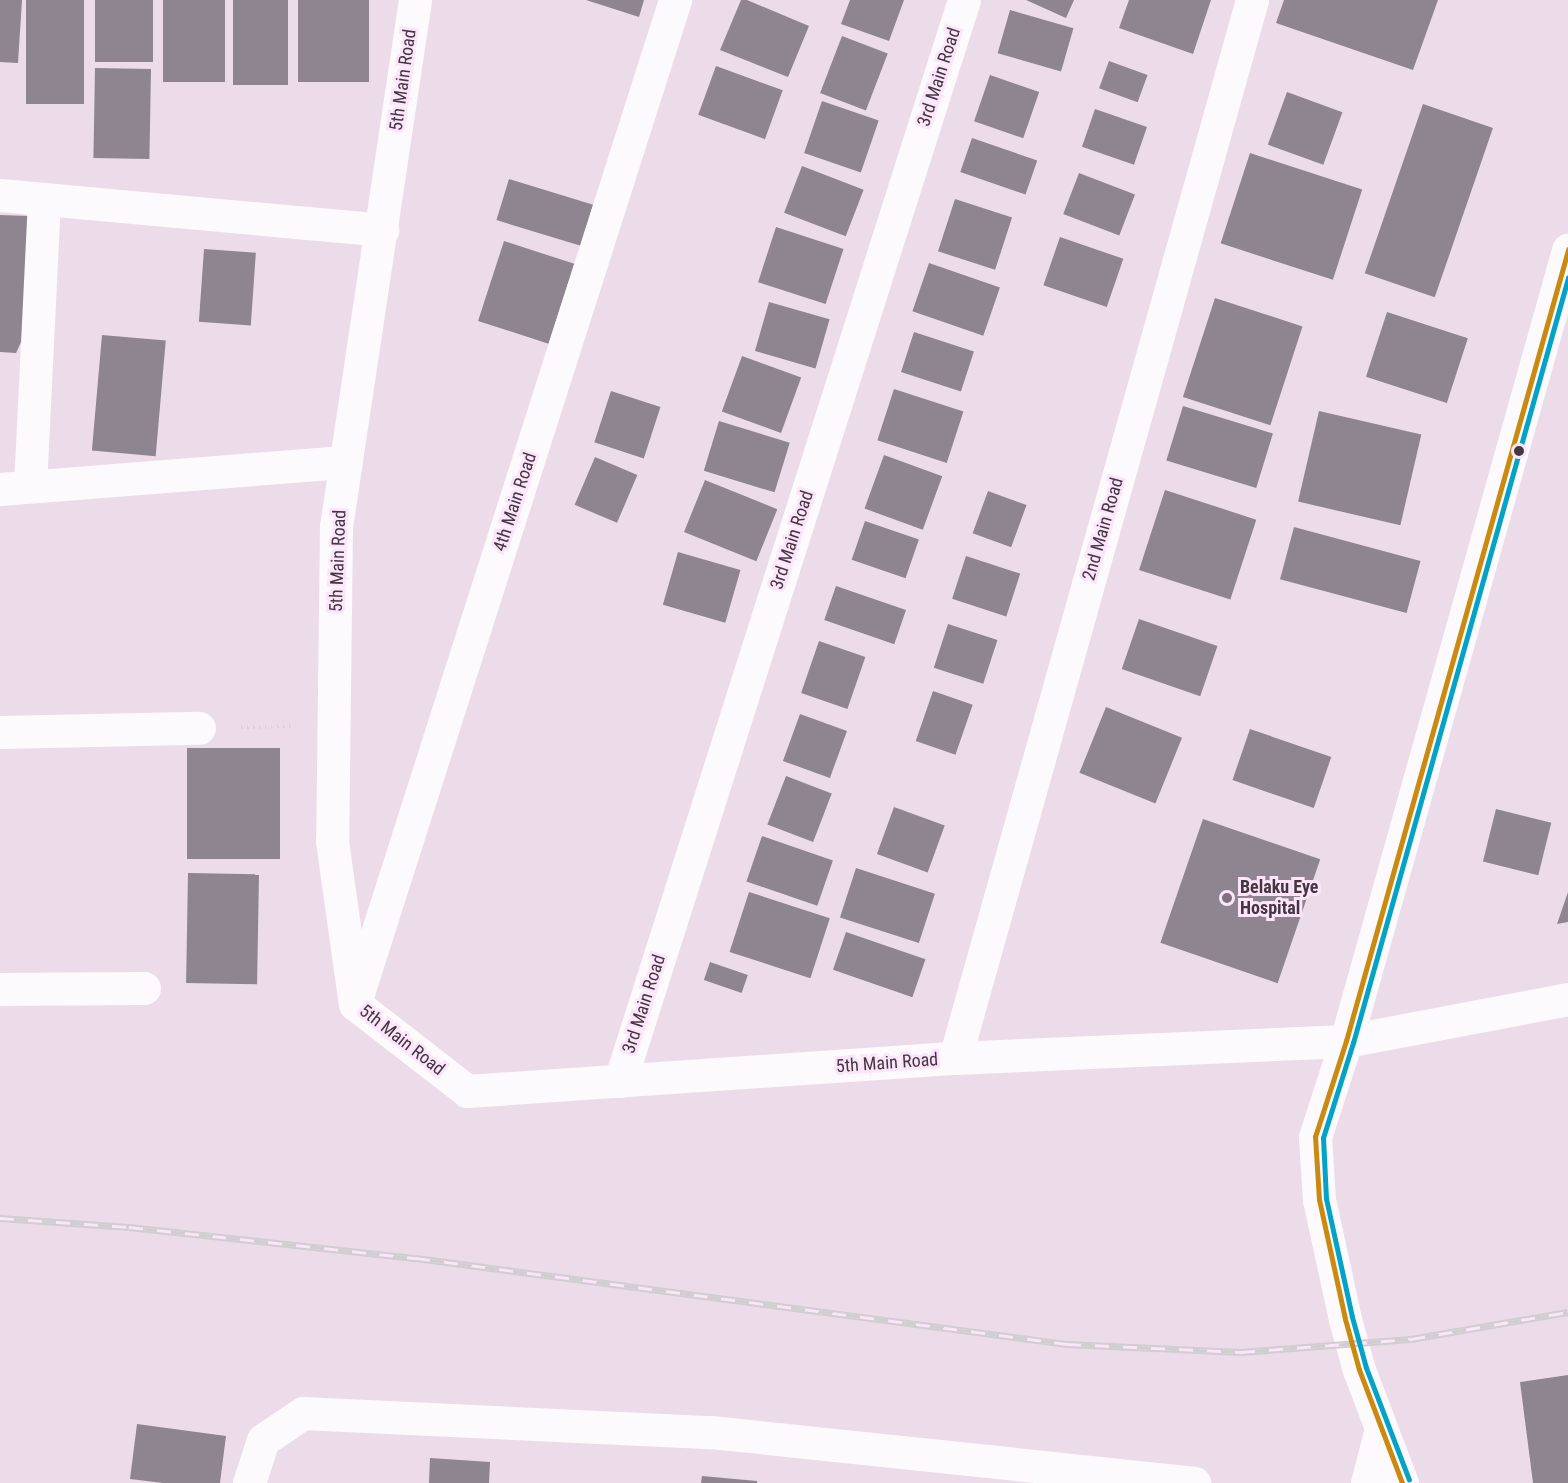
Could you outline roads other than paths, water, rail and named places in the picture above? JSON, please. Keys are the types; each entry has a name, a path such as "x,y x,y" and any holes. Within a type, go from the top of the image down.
{"street":[{"name":"5th Main Road","path":"415,0 336,527 332,841 355,1004 467,1091 955,1058 1346,1041 1568,999"},
{"name":"4th Main Road","path":"355,1004 675,0"},
{"name":"3rd Main Road","path":"620,1081 964,0"},
{"name":"2nd Main Road","path":"955,1058 1252,0"},
{"path":"0,195 382,230"},
{"path":"44,199 15,488 346,462"},
{"path":"1402,1483 1359,1370 1319,1200 1315,1137 1346,1041 1568,250"},
{"path":"0,732 199,728"},
{"path":"0,989 144,988"},
{"path":"249,1483 264,1440 303,1413 711,1432 1194,1483"},
{"path":"1367,1483 1381,1429"}],"railway":[{"path":"0,1218 129,1227 416,1258 1067,1344 1241,1352 1411,1339 1568,1312"}],"place":[{"name":"Belaku Eye Hospital","path":"1227,898"}]}
